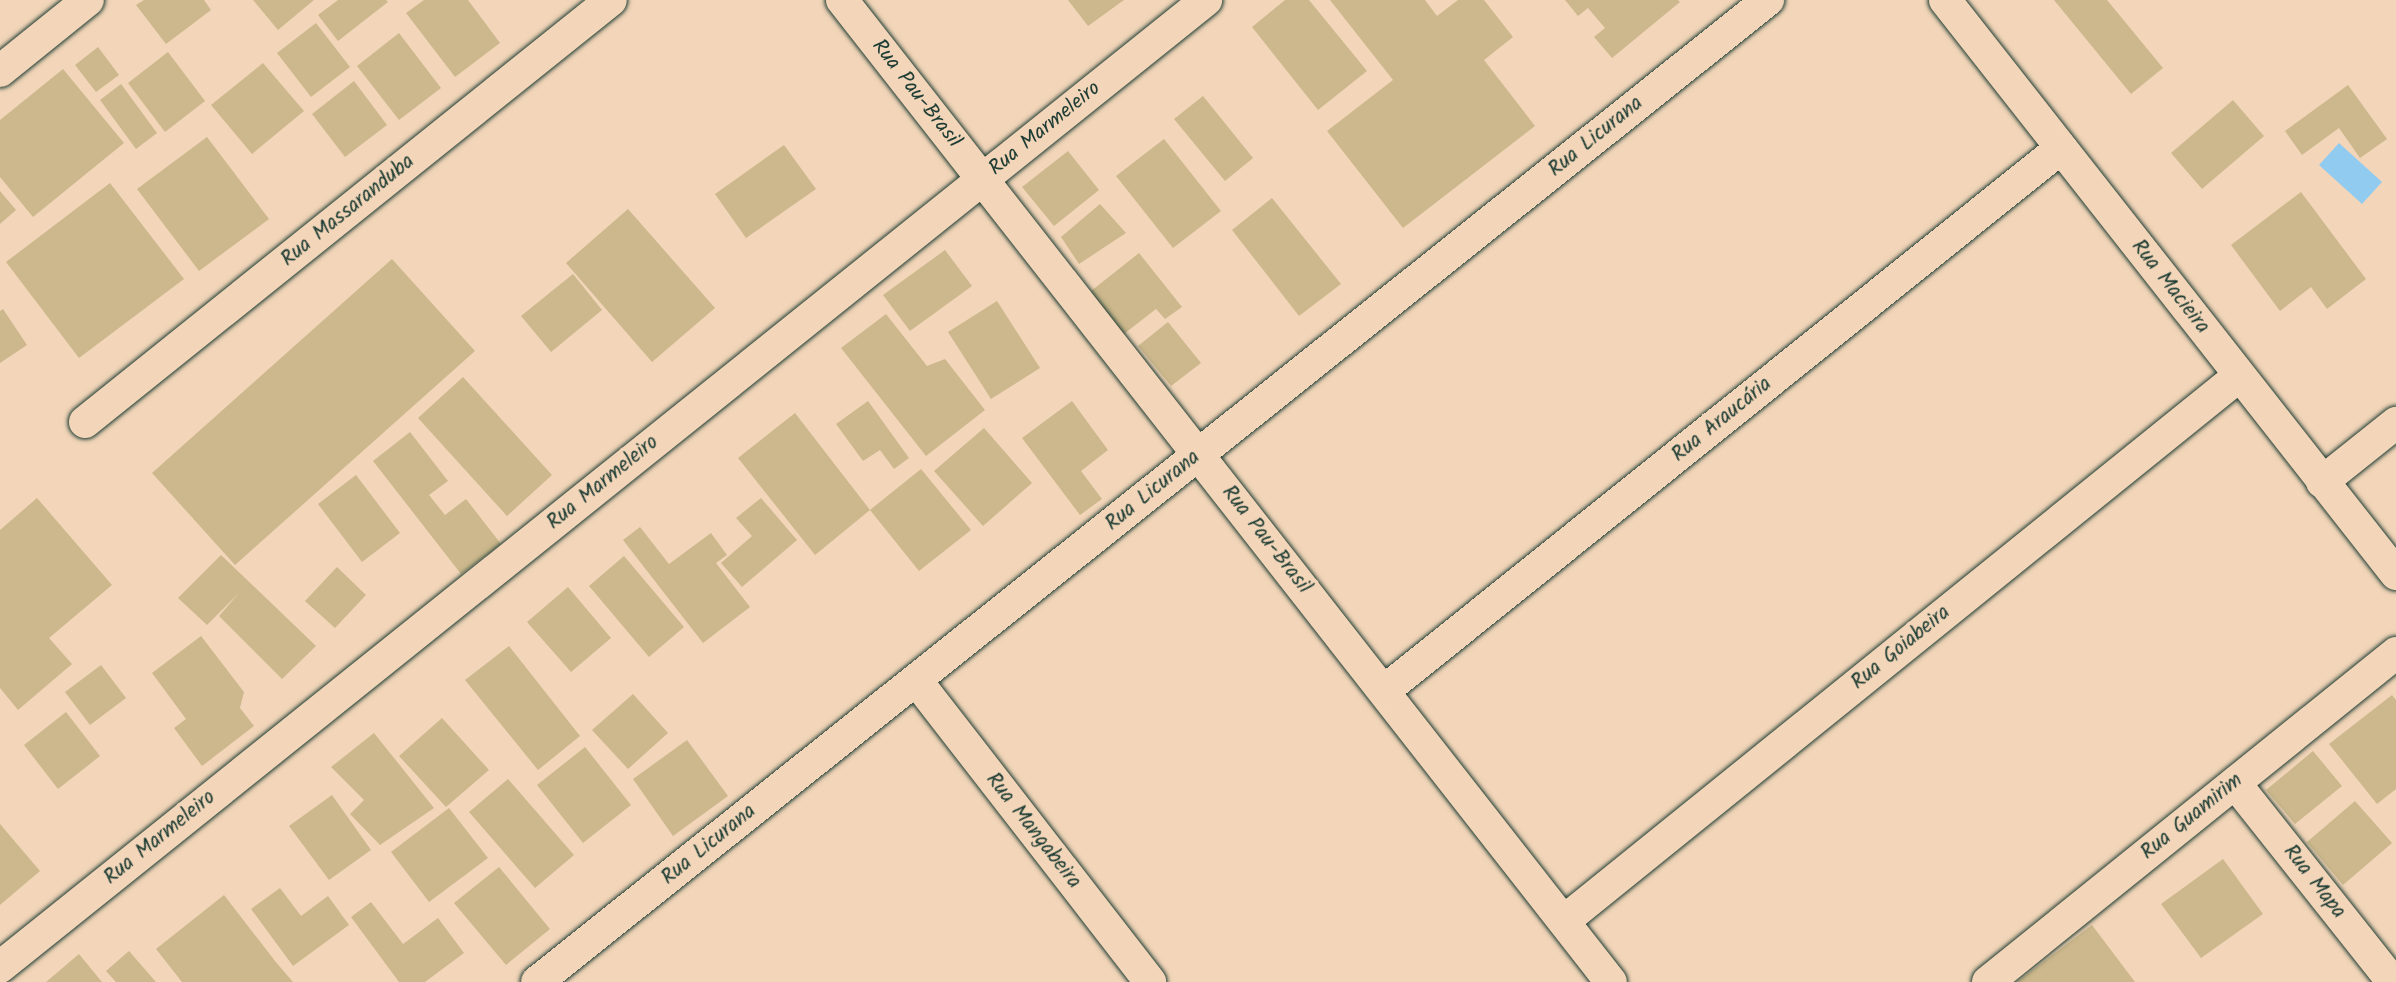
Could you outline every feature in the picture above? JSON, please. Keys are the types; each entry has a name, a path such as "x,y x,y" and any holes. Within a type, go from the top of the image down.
{"street":[{"path":"0,71 88,0"},
{"name":"Rua Massaranduba","path":"85,422 611,0"},
{"name":"Rua Pau-Brasil","path":"842,0 1611,982"},
{"name":"Rua Marmeleiro","path":"0,967 1206,0"},
{"name":"Rua Licurana","path":"537,982 1768,0"},
{"name":"Rua Macieira","path":"1945,0 2396,574"},
{"name":"Rua Araucária","path":"1384,691 2061,148"},
{"name":"Rua Goiabeira","path":"1564,921 2239,376"},
{"path":"2322,482 2396,423"},
{"name":"Rua Guamirim","path":"1988,982 2396,653"},
{"name":"Rua Mangabeira","path":"916,680 1150,982"},
{"name":"Rua Mapa","path":"2235,783 2393,982"}],"water":[{"path":"2339,143 2382,182 2362,204 2319,165"}],"building":[{"path":"144,0 204,0 211,10 166,44 136,5"},
{"path":"253,0 314,0 278,30"},
{"path":"338,0 388,2 338,41 318,15"},
{"path":"424,0 468,0 500,43 455,77 406,13"},
{"path":"1068,0 1124,0 1088,26"},
{"path":"1285,0 1309,0 1367,71 1318,110 1252,27"},
{"path":"1330,0 1425,0 1437,16 1458,0 1484,0 1513,37 1484,60 1535,126 1403,228 1327,131 1393,80"},
{"path":"1565,0 1680,2 1612,58 1594,37 1605,28 1588,8 1578,16"},
{"path":"2054,0 2107,0 2163,68 2131,94"},
{"path":"316,23 350,67 311,97 277,53"},
{"path":"399,33 441,88 399,120 357,66"},
{"path":"98,47 119,75 96,92 75,65"},
{"path":"168,52 205,101 165,132 128,83"},
{"path":"263,63 304,111 252,154 211,105"},
{"path":"63,69 124,143 33,217 0,177 0,120"},
{"path":"354,81 387,125 345,157 312,114"},
{"path":"121,84 157,133 136,149 100,100"},
{"path":"2348,85 2387,139 2360,158 2339,128 2302,155 2285,131"},
{"path":"1203,96 1253,158 1225,181 1174,119"},
{"path":"2233,100 2264,136 2202,189 2171,153"},
{"path":"207,137 269,219 199,271 137,189"},
{"path":"1164,139 1221,211 1173,248 1116,176"},
{"path":"784,145 816,189 746,238 715,194"},
{"path":"1068,151 1099,190 1054,226 1022,187"},
{"path":"110,183 184,279 79,358 6,262"},
{"path":"0,191 16,210 0,224"},
{"path":"2301,192 2366,279 2327,309 2311,287 2280,311 2231,245"},
{"path":"1272,198 1341,284 1299,316 1232,230"},
{"path":"1100,204 1126,233 1079,264 1061,237"},
{"path":"628,209 715,308 652,362 566,263"},
{"path":"945,250 972,286 910,331 883,295"},
{"path":"1139,253 1182,307 1165,319 1156,309 1120,337 1086,295"},
{"path":"392,259 475,351 235,565 152,473"},
{"path":"573,274 602,310 551,352 521,316"},
{"path":"997,301 1040,368 991,399 948,332"},
{"path":"3,309 27,345 0,363 0,311"},
{"path":"886,314 927,366 945,359 985,410 926,456 841,348"},
{"path":"1168,322 1201,363 1171,386 1138,346"},
{"path":"463,377 552,475 507,516 418,418"},
{"path":"868,401 909,458 894,469 880,450 863,461 836,424"},
{"path":"1072,401 1108,450 1081,471 1102,499 1080,515 1022,438"},
{"path":"795,413 870,510 815,555 738,458"},
{"path":"984,428 1032,483 983,526 934,471"},
{"path":"410,432 448,481 429,495 445,515 466,499 501,544 461,574 373,461"},
{"path":"921,469 971,530 919,571 870,510"},
{"path":"356,475 400,533 362,562 318,504"},
{"path":"37,498 112,585 49,638 72,664 18,710 0,688 0,530"},
{"path":"761,498 797,540 742,587 721,563 752,536 736,518"},
{"path":"640,527 669,564 711,533 727,555 716,563 750,607 703,643 623,540"},
{"path":"221,555 316,646 282,679 219,616 239,593 207,625 178,598"},
{"path":"624,556 684,627 649,657 589,586"},
{"path":"337,567 366,595 335,628 305,601"},
{"path":"568,587 611,638 571,672 527,622"},
{"path":"201,636 244,692 240,708 254,726 202,766 174,728 186,719 152,673"},
{"path":"509,646 580,736 538,770 465,680"},
{"path":"101,665 126,698 90,725 65,692"},
{"path":"633,694 668,733 628,769 592,730"},
{"path":"2392,695 2396,700 2396,789 2377,804 2329,744"},
{"path":"66,712 100,756 58,789 24,745"},
{"path":"442,718 489,770 446,807 399,756"},
{"path":"374,733 434,808 380,845 350,814 364,800 331,767"},
{"path":"687,740 728,796 673,836 633,779"},
{"path":"585,747 631,805 583,843 537,785"},
{"path":"2313,751 2342,786 2295,824 2266,790"},
{"path":"508,779 574,855 535,888 469,812"},
{"path":"332,795 371,850 329,880 289,826"},
{"path":"2355,801 2392,843 2343,885 2307,842"},
{"path":"449,808 488,858 429,902 391,852"},
{"path":"0,824 40,871 0,905"},
{"path":"2223,859 2263,914 2201,958 2161,904"},
{"path":"499,867 550,929 506,965 454,903"},
{"path":"280,888 301,916 328,896 349,925 293,966 251,909"},
{"path":"224,895 293,982 182,982 156,949"},
{"path":"371,902 403,944 438,918 464,953 425,982 399,982 351,917"},
{"path":"2092,925 2135,982 2017,982"},
{"path":"129,951 156,982 116,982 106,971"},
{"path":"79,954 102,982 46,982"}]}
